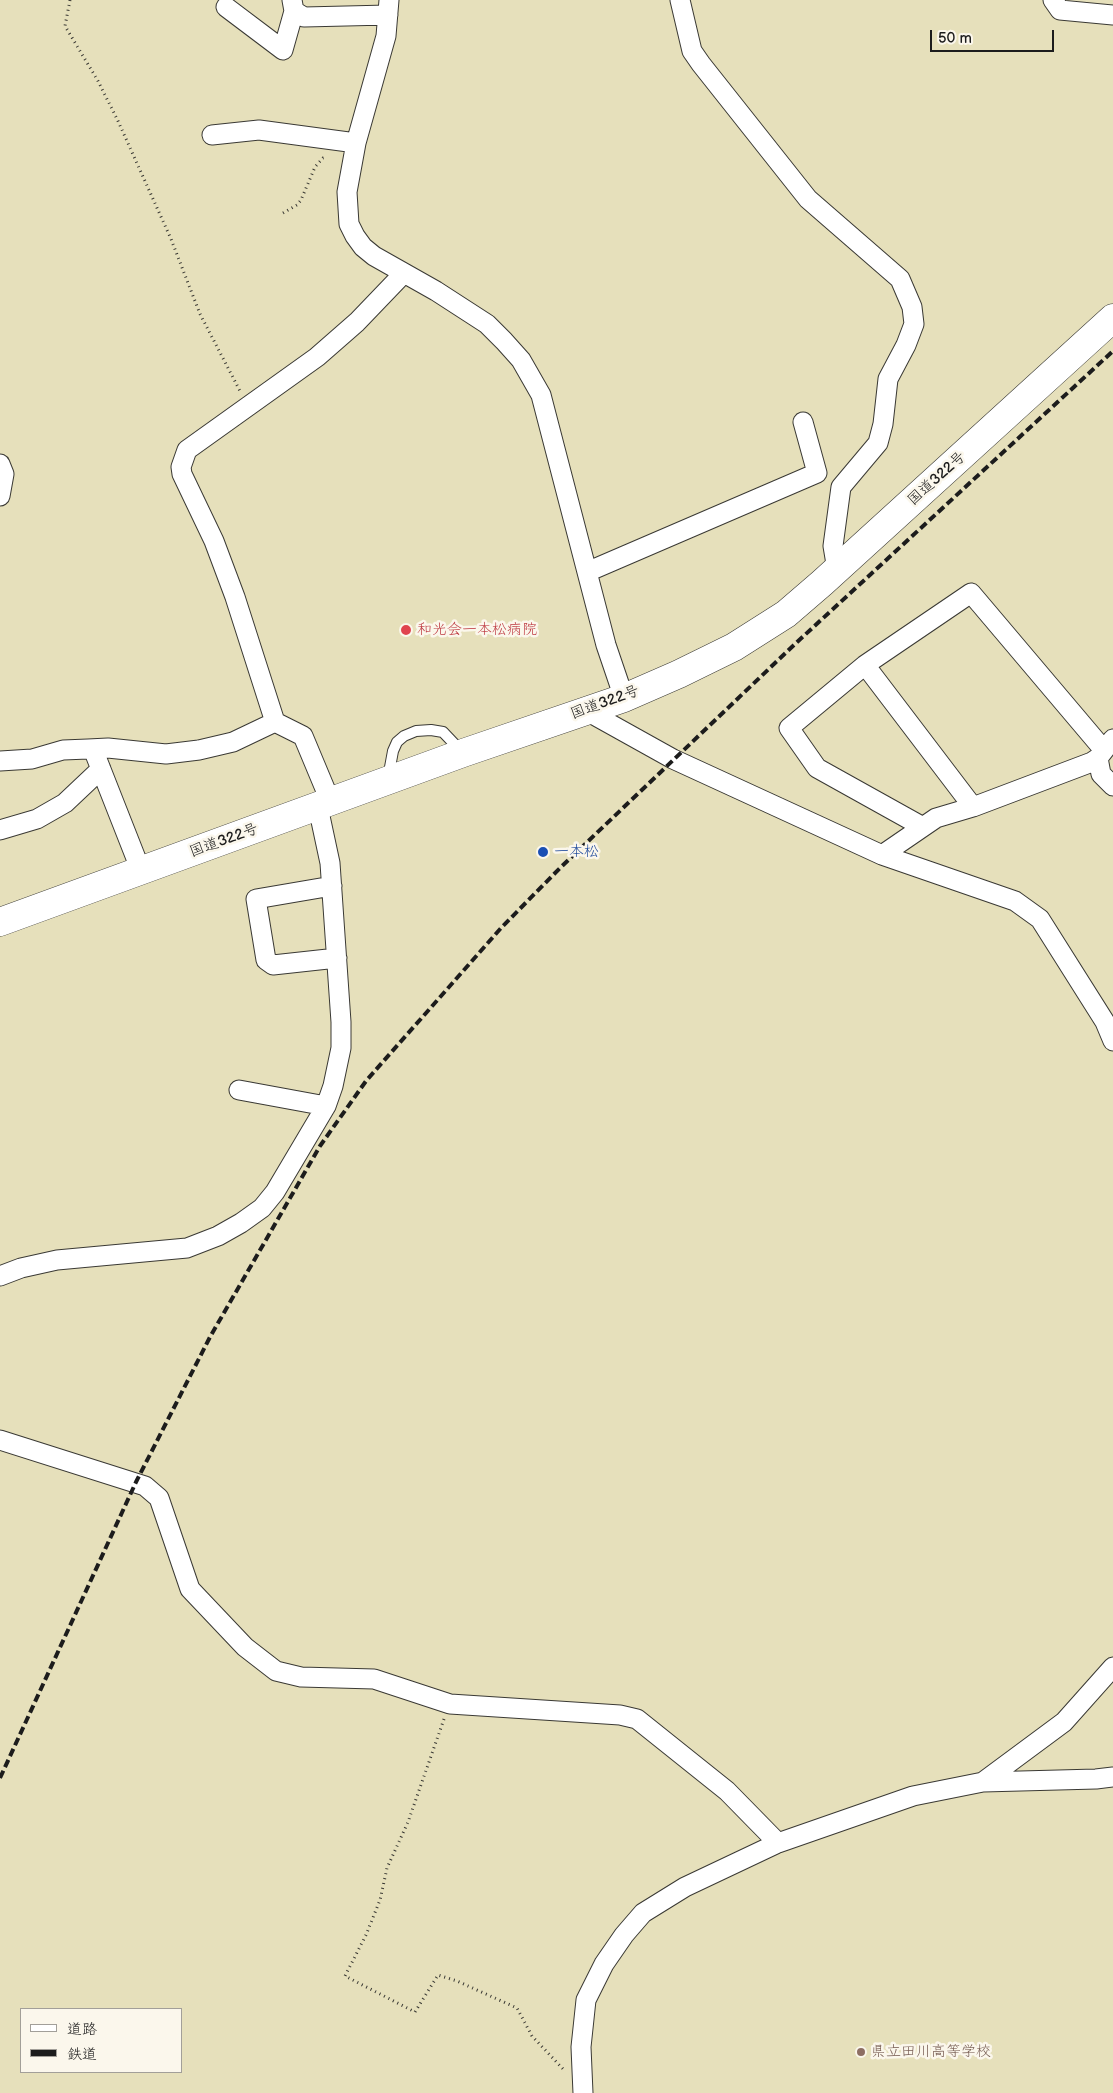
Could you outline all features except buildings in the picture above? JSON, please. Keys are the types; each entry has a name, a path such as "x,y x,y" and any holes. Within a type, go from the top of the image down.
{"highway":[{"name":"国道322号","path":"0,922 463,753 624,698 679,674 734,646 786,614 838,570 1113,318"}],"street":[{"path":"680,0 692,51 701,64 808,199 900,279 912,307 914,324 906,345 888,379 884,424 878,443 841,487 833,546 838,570"},
{"path":"1053,0 1060,10 1113,15"},
{"path":"226,7 283,50 293,6"},
{"path":"293,6 304,17 389,8 386,36 351,142 347,192 349,224 363,247 374,256 443,295 487,324 521,360 541,395 606,645 624,698"},
{"path":"212,135 259,130 351,142"},
{"path":"0,1276 21,1268 57,1260 187,1248 218,1236 262,1208 275,1192 326,1106 333,1086 341,1048 341,1022 332,886 324,805 303,736 275,722 236,597 214,541 182,474 181,467 187,450 317,357 357,322 404,273"},
{"path":"587,572 817,473 803,422"},
{"path":"0,464 4,474 0,496"},
{"path":"923,827 817,768 789,728 865,664 971,593 1105,749 1101,774 1113,786"},
{"path":"865,664 974,807"},
{"path":"585,710 673,759 882,855 1015,900 1040,920 1105,1022 1113,1041"},
{"path":"0,761 32,759 63,750 108,748 166,754 199,750 232,742 275,722"},
{"path":"93,749 141,871"},
{"path":"882,855 936,818 974,807 1092,762 1105,749"},
{"path":"0,830 37,819 65,803 101,769"},
{"path":"332,886 256,899 266,960 273,965 337,958"},
{"path":"239,1090 326,1106"},
{"path":"0,1440 145,1486 159,1498 190,1589 245,1647 276,1671 301,1677 374,1679 450,1704 620,1715 637,1719 727,1791 778,1843"},
{"path":"983,1782 1064,1722 1113,1667"},
{"path":"582,2091 581,2047 586,2000 604,1964 624,1935 643,1913 685,1887 778,1843 913,1796 983,1782 1104,1778 1113,1789"}],"lane":[{"path":"388,781 393,751 398,742 404,736 416,731 431,730 443,732 463,753"}],"path":[{"path":"70,0 65,26 98,81 118,121 171,239 200,314 241,392 251,405"},
{"path":"284,213 297,205 301,200 318,163 323,158 342,154 351,142"},
{"path":"450,1704 436,1735 408,1822 387,1868 380,1900 366,1935 345,1976 416,2012 438,1975 457,1981 517,2008 532,2036 582,2091"}],"railway":[{"path":"0,1778 136,1482 210,1337 320,1146 366,1081 501,928 560,868 795,644 1113,351"}],"place":[{"name":"和光会一本松病院","path":"406,630"},
{"name":"一本松","path":"543,852"},
{"name":"県立田川高等学校","path":"861,2052"}]}
